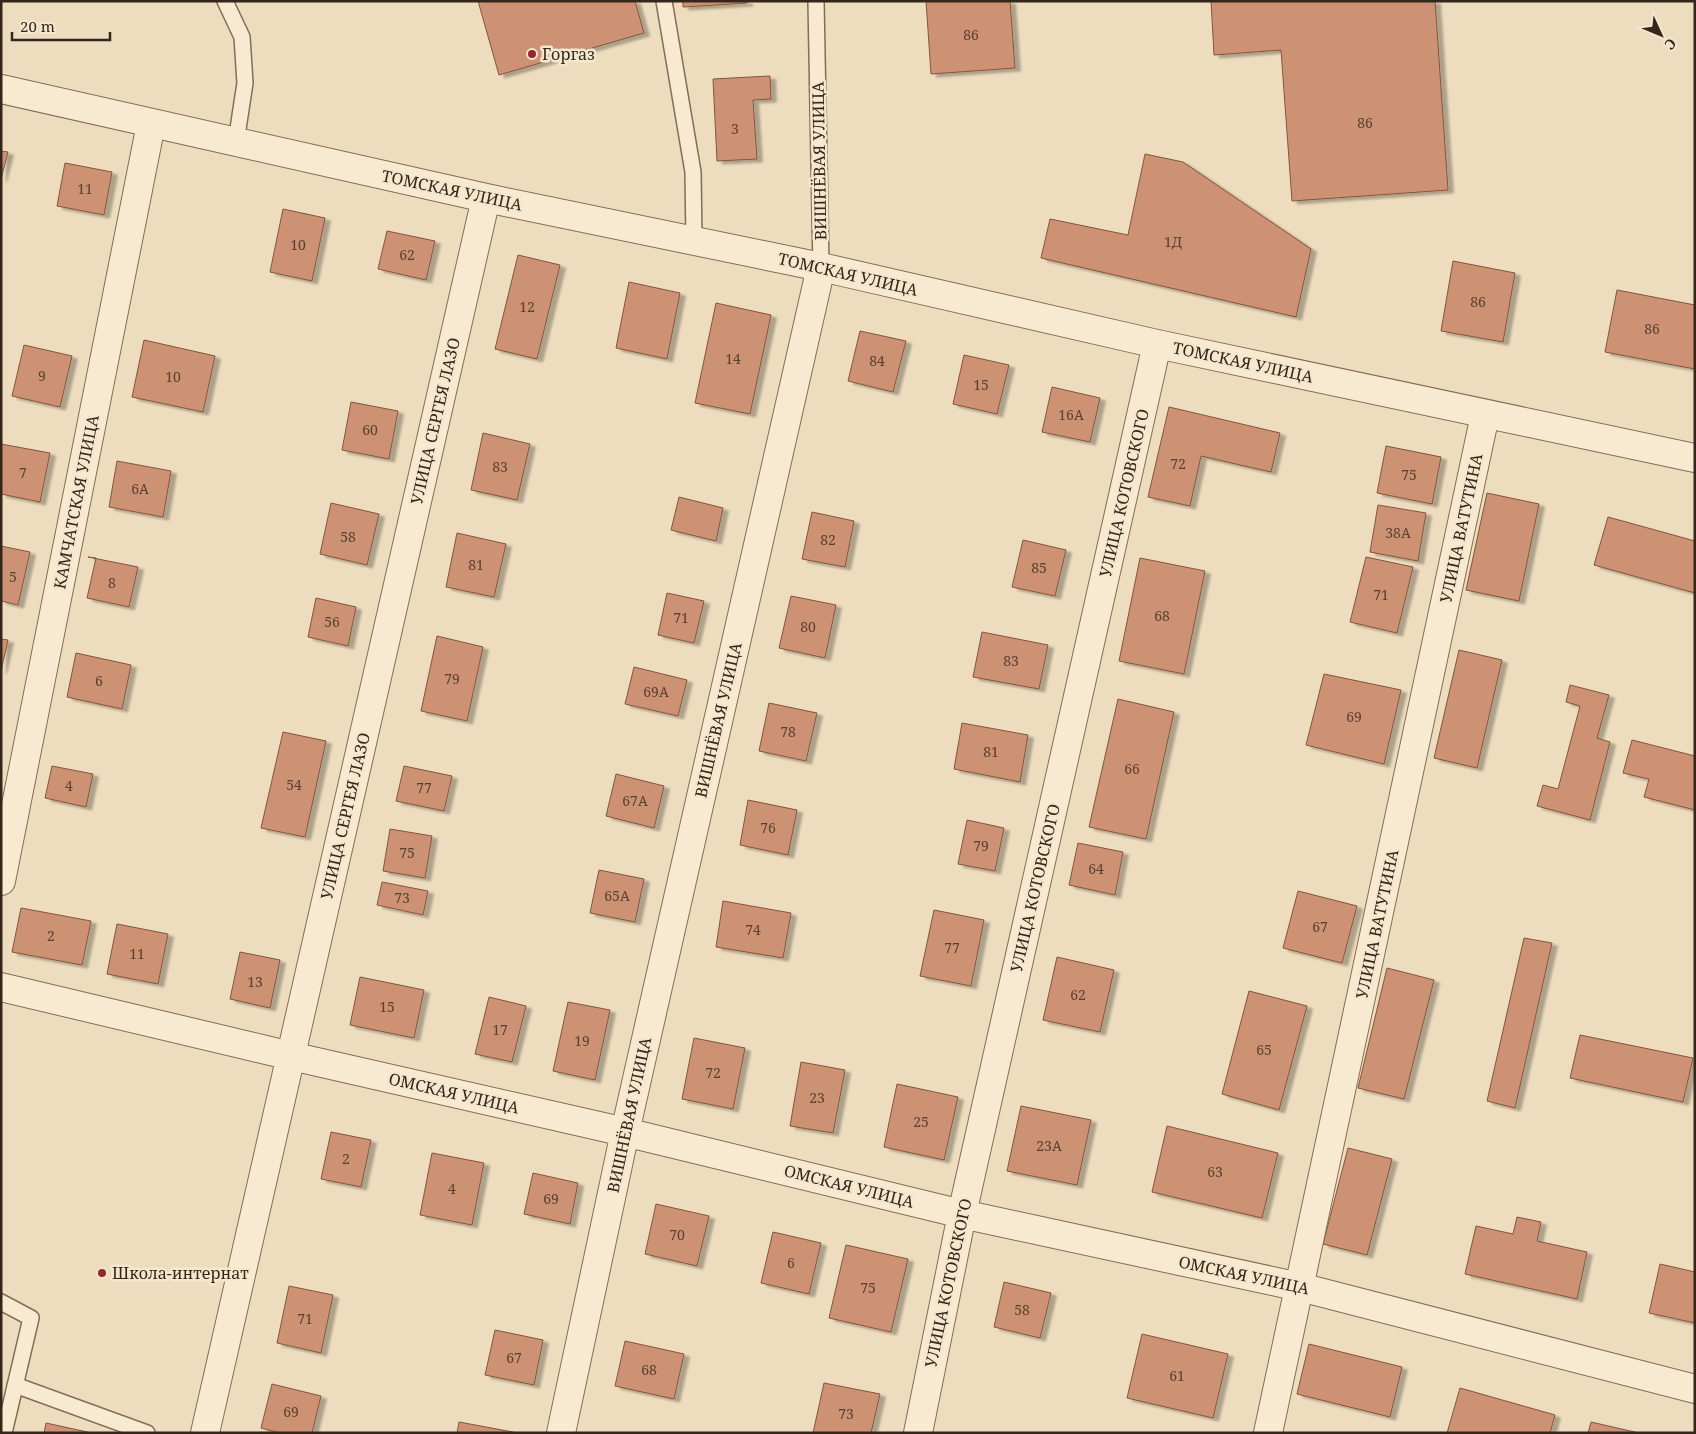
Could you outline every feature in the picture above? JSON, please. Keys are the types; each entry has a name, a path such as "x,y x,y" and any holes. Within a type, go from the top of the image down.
{"street":[{"name":"ТОМСКАЯ УЛИЦА","path":"1,89 486,198 821,267 1157,344 1695,458"},
{"name":"КАМЧАТСКАЯ УЛИЦА","path":"1,881 151,124"},
{"name":"УЛИЦА СЕРГЕЯ ЛАЗО","path":"205,1433 486,198"},
{"name":"ВИШНЁВАЯ УЛИЦА","path":"561,1433 625,1132 821,267"},
{"name":"УЛИЦА КОТОВСКОГО","path":"918,1433 962,1214 1157,344"},
{"name":"УЛИЦА ВАТУТИНА","path":"1268,1433 1485,415"},
{"name":"ОМСКАЯ УЛИЦА","path":"1,987 291,1056 625,1132 962,1214 1300,1287 1695,1389"}],"lane":[{"path":"225,1 242,37 244,83 236,142"},
{"path":"664,1 693,172 694,241"},
{"name":"ВИШНЁВАЯ УЛИЦА","path":"816,1 821,267"},
{"path":"1,1302 31,1318 4,1433"},
{"path":"15,1385 147,1433"}],"building":[{"name":"Горгаз","path":"478,1 635,1 644,33 499,75"},
{"path":"683,1 747,1 747,3 683,7"},
{"path":"926,1 1010,1 1015,68 931,74"},
{"path":"1211,1 1435,1 1448,190 1292,201 1281,50 1214,55"},
{"path":"770,76 771,99 753,100 757,159 717,161 713,79"},
{"path":"1,151 8,152 1,179"},
{"path":"1145,154 1183,162 1311,249 1296,317 1041,258 1050,219 1128,235"},
{"path":"65,163 112,172 104,215 57,206"},
{"path":"283,209 325,218 312,281 270,272"},
{"path":"387,231 435,241 426,280 378,269"},
{"path":"518,255 560,265 537,359 495,349"},
{"path":"1453,261 1515,273 1503,342 1441,331"},
{"path":"629,282 680,293 667,359 616,348"},
{"path":"1617,290 1695,305 1695,369 1605,352"},
{"path":"716,303 771,315 750,414 695,403"},
{"path":"860,331 906,341 893,392 848,381"},
{"path":"144,340 215,356 203,412 132,397"},
{"path":"24,345 72,356 60,407 12,396"},
{"path":"964,355 1009,365 997,414 953,404"},
{"path":"1052,387 1100,398 1090,442 1042,432"},
{"path":"351,402 398,411 389,459 342,450"},
{"path":"1169,407 1280,433 1271,472 1201,456 1190,506 1148,497"},
{"path":"483,433 530,444 517,500 471,490"},
{"path":"1,444 50,453 40,502 1,494"},
{"path":"1386,446 1441,457 1432,504 1377,493"},
{"path":"117,461 171,471 163,517 109,507"},
{"path":"1487,493 1539,504 1519,601 1466,590"},
{"path":"679,497 723,508 716,541 671,530"},
{"path":"331,503 379,514 367,565 320,554"},
{"path":"1378,505 1426,513 1418,561 1370,552"},
{"path":"812,512 854,521 845,567 802,559"},
{"path":"1608,517 1695,541 1695,593 1594,565"},
{"path":"457,533 506,544 494,597 446,587"},
{"path":"1023,540 1066,550 1055,596 1012,587"},
{"path":"1,546 30,552 18,605 1,601"},
{"path":"1366,557 1413,567 1397,633 1350,622"},
{"path":"1140,558 1205,571 1184,674 1119,661"},
{"path":"96,559 138,567 129,607 87,598"},
{"path":"667,593 704,601 694,643 658,635"},
{"path":"791,596 836,605 825,658 779,648"},
{"path":"316,598 356,607 348,646 308,637"},
{"path":"982,632 1048,645 1039,689 973,677"},
{"path":"437,636 483,647 467,721 421,711"},
{"path":"1,639 8,640 1,671"},
{"path":"1459,650 1502,660 1477,768 1434,758"},
{"path":"76,653 131,665 122,709 67,697"},
{"path":"634,667 687,680 678,716 625,704"},
{"path":"1324,674 1401,690 1384,764 1306,745"},
{"path":"1570,685 1609,695 1597,738 1610,742 1590,820 1537,806 1543,785 1558,789 1580,706 1566,702"},
{"path":"1118,699 1174,712 1146,839 1089,827"},
{"path":"769,703 817,713 806,761 759,751"},
{"path":"962,723 1028,735 1020,782 954,769"},
{"path":"283,732 326,741 305,837 261,828"},
{"path":"1632,740 1695,756 1695,810 1644,797 1649,779 1623,773"},
{"path":"52,766 93,774 86,807 45,798"},
{"path":"404,766 452,776 444,811 396,801"},
{"path":"616,774 664,786 654,828 606,816"},
{"path":"748,800 797,810 788,855 740,845"},
{"path":"967,820 1004,828 995,871 958,864"},
{"path":"390,829 432,836 425,878 383,871"},
{"path":"1078,843 1123,852 1115,895 1069,885"},
{"path":"599,870 644,879 635,922 590,913"},
{"path":"382,882 428,891 423,915 377,905"},
{"path":"1298,891 1357,906 1342,963 1283,948"},
{"path":"723,901 791,913 783,958 716,947"},
{"path":"21,908 91,921 82,965 12,952"},
{"path":"934,910 984,920 971,986 920,976"},
{"path":"117,924 168,934 158,984 107,974"},
{"path":"1524,938 1552,943 1515,1108 1487,1101"},
{"path":"240,952 280,960 270,1008 230,999"},
{"path":"1057,957 1114,970 1100,1032 1043,1020"},
{"path":"1387,968 1434,980 1404,1099 1358,1088"},
{"path":"360,977 424,990 414,1038 350,1025"},
{"path":"1249,991 1307,1006 1279,1110 1222,1094"},
{"path":"489,997 526,1006 512,1062 475,1054"},
{"path":"568,1002 610,1010 595,1080 553,1071"},
{"path":"1580,1035 1693,1058 1683,1102 1570,1078"},
{"path":"694,1038 745,1048 733,1109 682,1099"},
{"path":"801,1062 845,1070 833,1133 790,1126"},
{"path":"897,1084 958,1097 944,1160 884,1147"},
{"path":"1021,1106 1091,1120 1077,1185 1007,1171"},
{"path":"1167,1126 1278,1153 1262,1218 1152,1192"},
{"path":"331,1132 371,1140 361,1187 321,1179"},
{"path":"1348,1148 1392,1159 1367,1255 1323,1244"},
{"path":"432,1153 484,1163 472,1225 420,1215"},
{"path":"533,1173 578,1183 570,1224 524,1214"},
{"path":"656,1204 709,1216 697,1266 645,1254"},
{"path":"1517,1217 1541,1222 1537,1241 1587,1252 1577,1299 1465,1274 1476,1226 1513,1234"},
{"path":"773,1232 821,1243 809,1294 761,1283"},
{"path":"846,1245 908,1259 891,1332 829,1318"},
{"path":"1660,1264 1695,1272 1695,1323 1649,1313"},
{"path":"1004,1282 1051,1293 1040,1338 994,1327"},
{"path":"289,1286 333,1295 321,1353 277,1343"},
{"path":"495,1330 543,1340 534,1385 485,1375"},
{"path":"1142,1334 1228,1354 1213,1418 1127,1398"},
{"path":"625,1341 684,1354 674,1399 615,1386"},
{"path":"1309,1344 1402,1367 1390,1417 1297,1394"},
{"path":"824,1383 880,1394 871,1433 813,1433"},
{"path":"272,1384 321,1396 312,1433 281,1433 261,1428"},
{"path":"1460,1388 1555,1415 1550,1433 1447,1433"},
{"path":"459,1422 518,1433 457,1433"},
{"path":"1591,1422 1639,1433 1588,1433"},
{"path":"46,1423 92,1433 44,1433"}],"place":[{"name":"Горгаз","path":"532,54"},
{"name":"Школа-интернат","path":"102,1273"}]}
